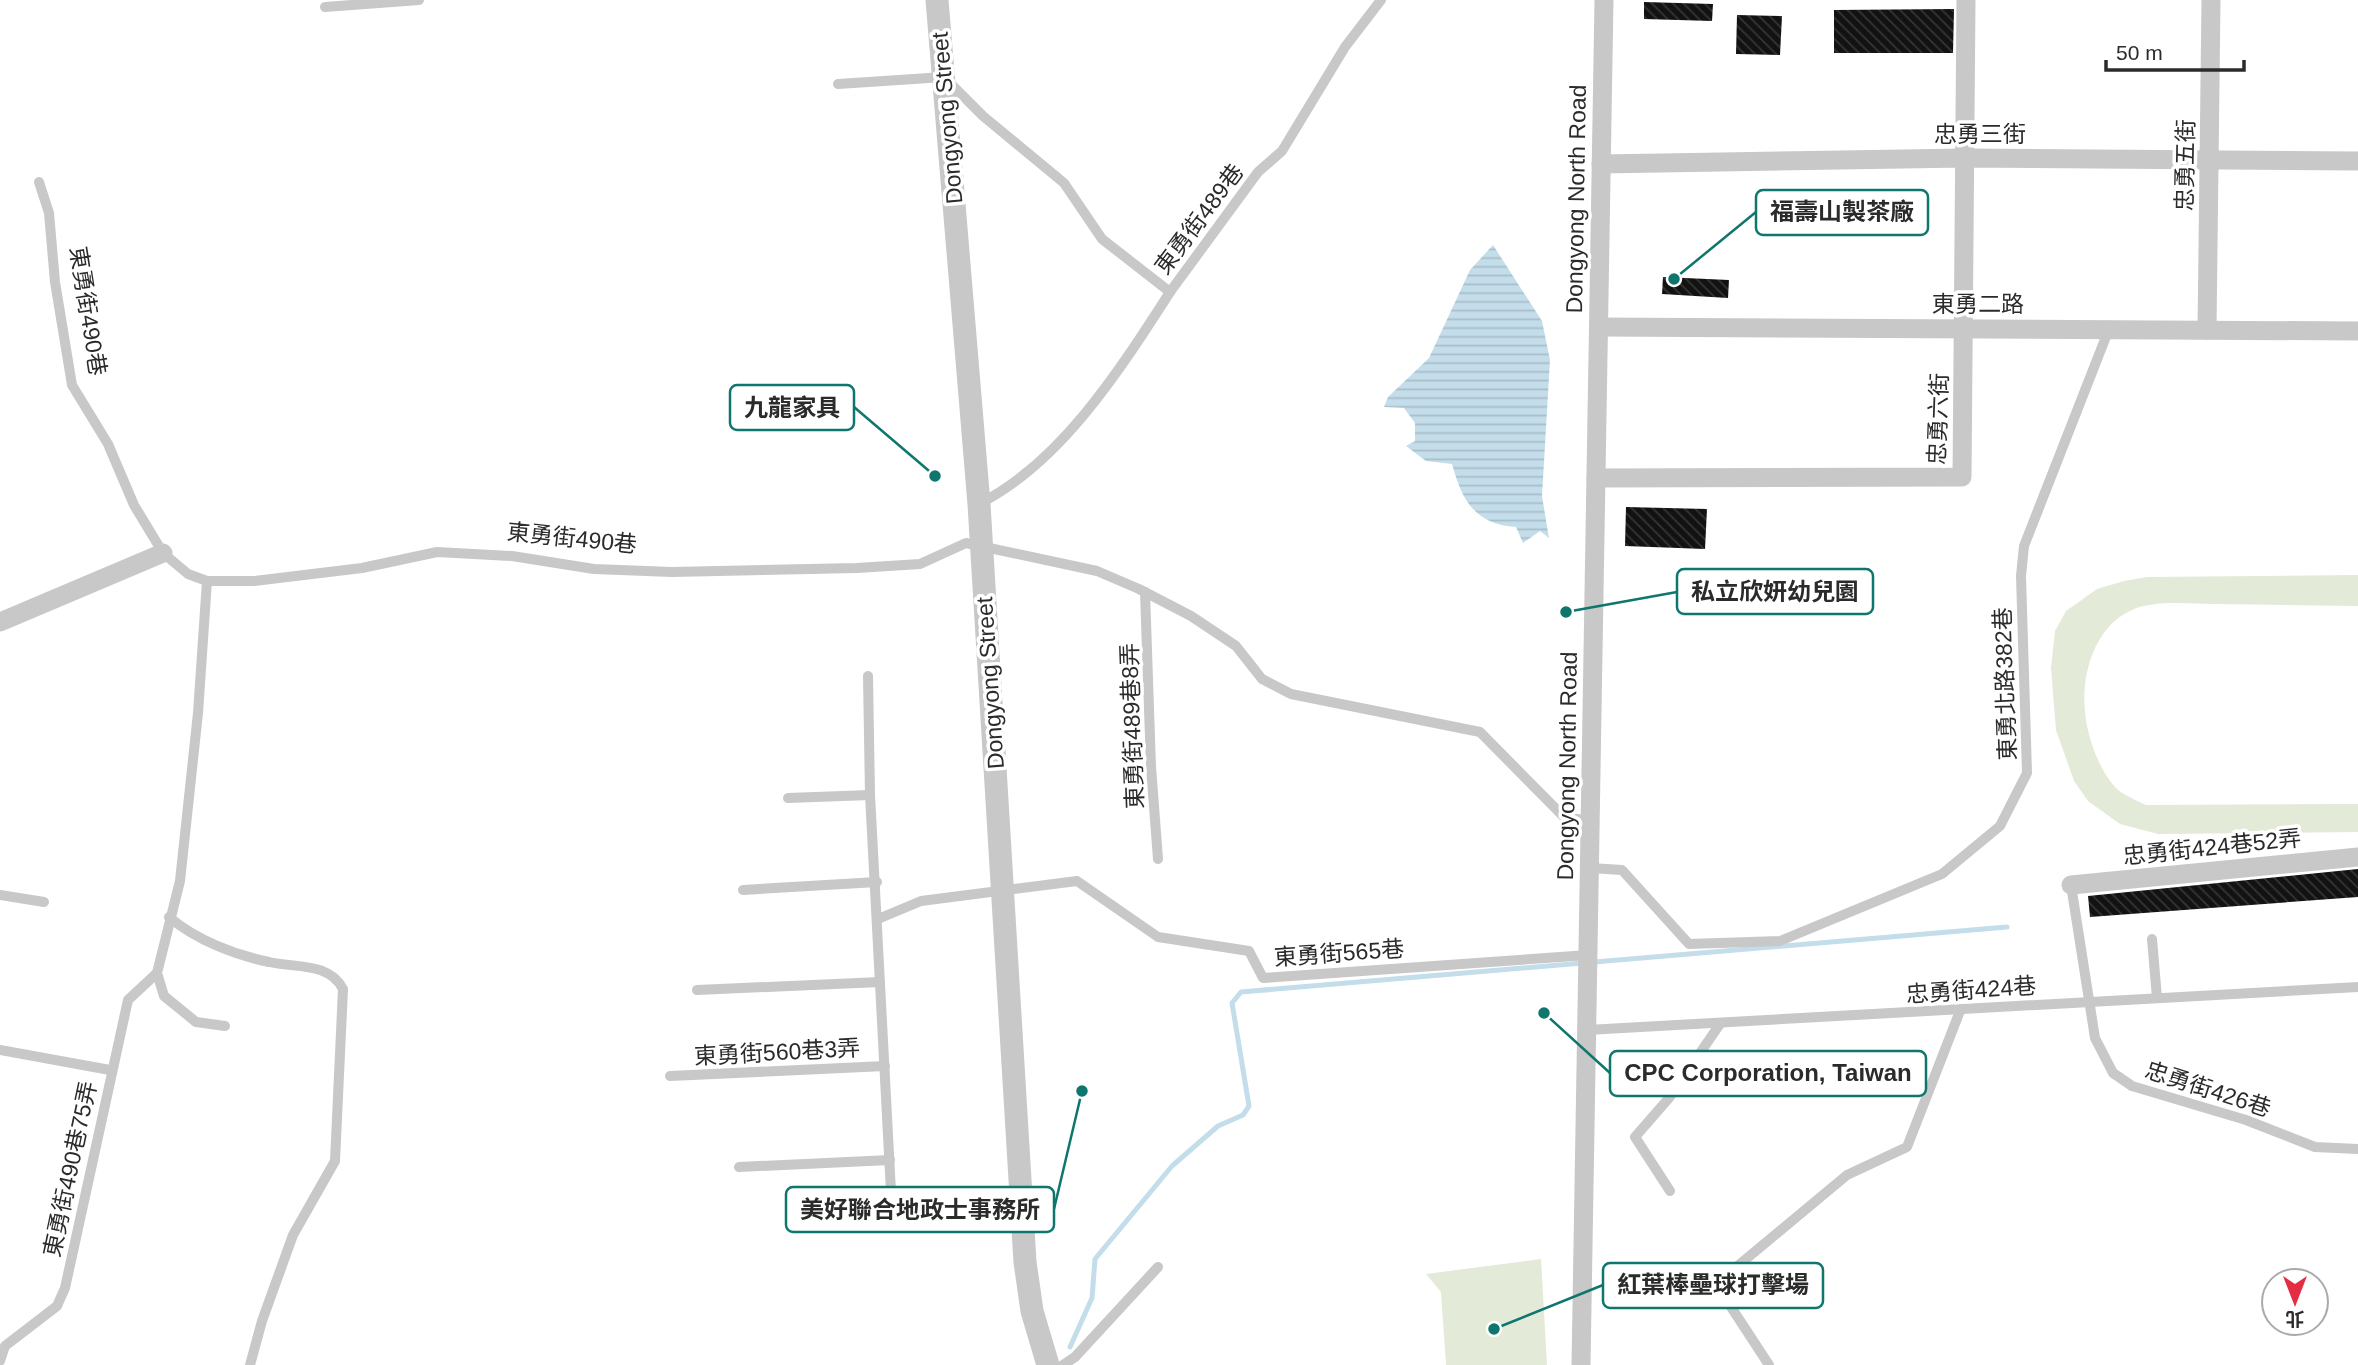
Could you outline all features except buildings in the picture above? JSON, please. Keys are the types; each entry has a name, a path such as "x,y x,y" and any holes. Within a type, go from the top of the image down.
{"street":[{"name":"Dongyong Street","path":"937,0 979,505 1025,1262 1032,1311 1048,1365"},
{"name":"Dongyong North Road","path":"1581,1365 1604,0"},
{"name":"忠勇六街","path":"1596,478 1962,477 1966,0"},
{"name":"忠勇五街","path":"2207,330 2211,0"},
{"name":"忠勇三街","path":"1601,164 1965,158 2358,162"},
{"name":"東勇二路","path":"1598,327 2358,331"},
{"path":"0,622 163,553"},
{"name":"忠勇街424巷52弄","path":"2071,886 2358,857"}],"lane":[{"path":"325,7 419,0"},
{"name":"東勇街489巷","path":"944,77 983,116 1064,183 1102,239 1170,292 1258,172 1282,151 1345,47 1381,0"},
{"path":"838,84 944,77"},
{"name":"東勇街490巷","path":"39,182 50,213 55,282 72,385 108,444 134,505 163,553 188,574 207,581 254,580 362,568 437,552 512,556 594,569 672,572 920,564 966,543 981,546"},
{"path":"979,505 1000,494 1066,435 1123,364 1170,292"},
{"name":"東勇北路382巷","path":"1590,869 1622,870 1689,944 1780,941 1942,874 2000,826 2027,773 2021,576 2024,546 2109,328"},
{"path":"981,546 1097,571 1145,592 1191,616 1236,646 1262,679 1291,694 1480,732 1564,817 1590,821"},
{"path":"207,581 198,713 180,881 157,973 164,996 196,1022 225,1026"},
{"name":"東勇街489巷8弄","path":"1145,592 1151,767 1158,859"},
{"path":"867,676 870,795 877,882 891,1192"},
{"path":"788,798 870,795"},
{"name":"東勇街565巷","path":"1001,890 1077,881 1158,937 1249,951 1263,978 1588,963"},
{"path":"743,890 877,882"},
{"name":"忠勇街426巷","path":"2071,886 2095,1038 2113,1073 2133,1086 2246,1120 2315,1147 2358,1149"},
{"path":"878,919 921,901 1001,890"},
{"path":"0,895 44,902"},
{"path":"169,918 181,928 225,949 269,962 316,968 337,978 343,989 335,1161 293,1235 262,1321 250,1365"},
{"path":"2152,939 2157,998"},
{"name":"東勇街490巷75弄","path":"0,1361 5,1346 57,1306 65,1288 110,1070 128,1000 157,973"},
{"path":"697,990 880,982"},
{"name":"忠勇街424巷","path":"1587,1030 2358,987"},
{"path":"1769,1365 1716,1284 1847,1175 1907,1147 1959,1011"},
{"path":"1670,1191 1635,1137 1669,1098 1720,1024"},
{"path":"0,1051 110,1070"},
{"name":"東勇街560巷3弄","path":"670,1076 886,1066"},
{"path":"739,1167 890,1160"},
{"path":"1063,1365 1075,1357 1158,1267"}],"green space":[{"path":"2358,575 2358,606 2174,603 2153,604 2134,609 2109,626 2100,638 2088,666 2084,697 2088,732 2100,764 2111,783 2135,800 2146,805 2358,804 2358,832 2158,834 2120,824 2088,801 2074,781 2056,730 2051,668 2055,631 2066,611 2097,589 2147,577"},
{"path":"1541,1259 1547,1365 1446,1365 1441,1292 1426,1274"}],"water":[{"path":"1493,245 1542,321 1550,360 1542,496 1549,538 1540,531 1523,543 1516,527 1490,521 1472,508 1460,489 1452,464 1426,461 1406,446 1415,441 1415,423 1404,408 1384,407 1388,397 1429,358 1470,270"}],"waterway":[{"path":"1070,1347 1092,1298 1095,1259 1172,1166 1218,1126 1243,1115 1249,1106 1232,1003 1241,992 2007,927"}],"place":[{"name":"福壽山製茶廠","path":"1674,279"},
{"name":"九龍家具","path":"935,476"},
{"name":"私立欣妍幼兒園","path":"1566,612"},
{"name":"CPC Corporation, Taiwan","path":"1544,1013"},
{"name":"美好聯合地政士事務所","path":"1082,1091"},
{"name":"紅葉棒壘球打擊場","path":"1494,1329"}]}
